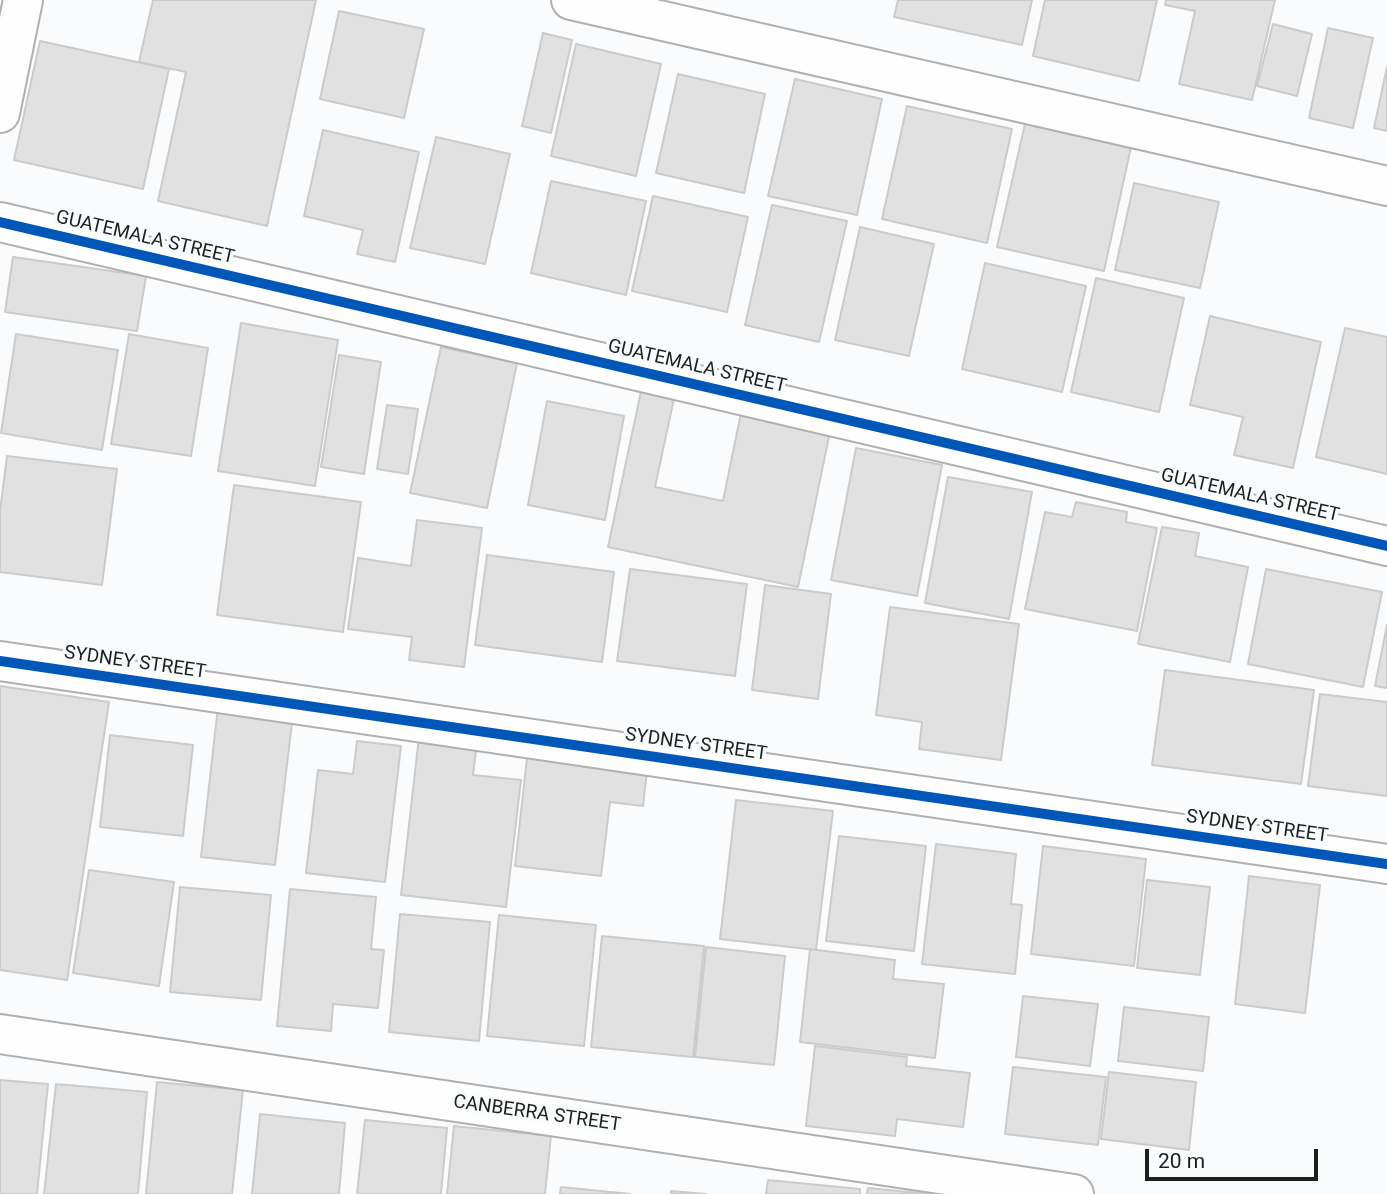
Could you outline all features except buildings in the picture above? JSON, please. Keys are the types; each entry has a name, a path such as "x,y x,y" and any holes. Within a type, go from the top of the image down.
{"street":[{"path":"0,113 23,0"},
{"path":"571,0 1387,186"},
{"name":"GUATEMALA STREET","path":"0,222 1387,546"},
{"name":"SYDNEY STREET","path":"0,661 1387,864"},
{"name":"CANBERRA STREET","path":"0,1034 1074,1194"}],"cycle path":[{"path":"0,222 1387,546"},
{"path":"0,661 1387,864"}]}
